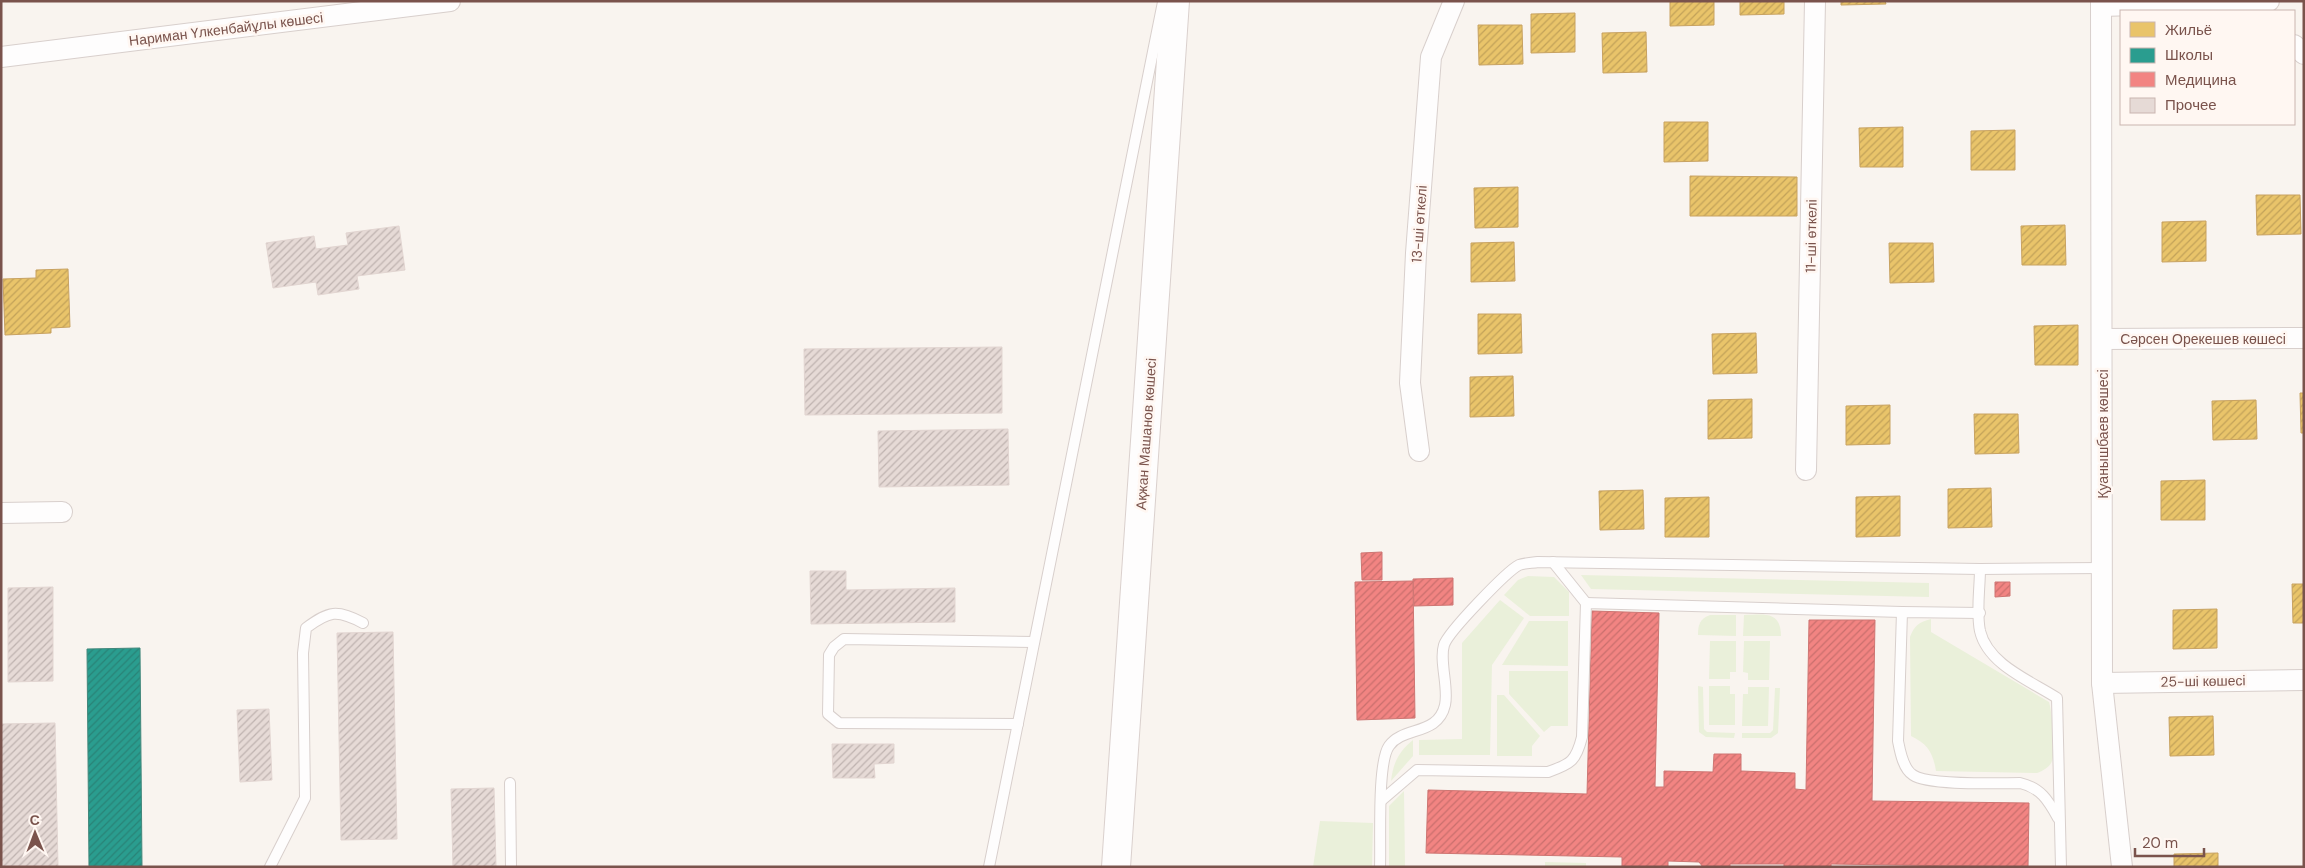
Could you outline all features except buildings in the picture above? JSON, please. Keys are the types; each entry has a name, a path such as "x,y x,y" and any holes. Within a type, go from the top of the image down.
{"street":[{"name":"Нариман Үлкенбайұлы көшесі","path":"1,57 450,1"},
{"name":"Ақжан Машанов көшесі","path":"1116,867 1175,1"},
{"name":"13-ші өткелі","path":"1419,451 1410,383 1416,253 1431,57 1454,1"},
{"name":"11-ші өткелі","path":"1806,470 1815,1"},
{"path":"2102,4 2269,1"},
{"path":"2241,2 2252,10"},
{"name":"Қуанышбаев көшесі","path":"2102,4 2102,683 2122,867"},
{"name":"Сәрсен Орекешев көшесі","path":"2103,339 2304,338"},
{"path":"1,513 62,512"},
{"name":"25-ші көшесі","path":"2102,683 2304,680"}],"lane":[{"path":"990,867 1163,1"},
{"path":"1380,867 1383,762 1389,746 1404,735 1423,730 1436,721 1445,706 1444,645 1452,631 1508,573 1520,565 1553,562 1980,569 2103,568"},
{"path":"1382,800 1417,770 1548,772 1568,765 1578,753 1582,737 1586,603 1553,562"},
{"path":"1980,569 1980,631 1989,650 2003,664 2057,698 2061,867"},
{"path":"1586,603 1980,613"},
{"path":"1902,612 1898,741 1902,760 1912,775 1929,781 2020,783 2033,786 2043,795 2060,821"},
{"path":"270,867 305,798 303,653 306,628 323,615 345,613 363,623"},
{"path":"1018,724 839,723 828,714 829,655 834,647 844,639 1034,642"},
{"path":"510,783 511,867"}],"green space":[{"path":"1581,575 1929,583 1929,597 1591,589"},
{"path":"1528,576 1554,577 1569,592 1569,616 1530,616 1504,595 1518,580"},
{"path":"1500,600 1524,618 1492,665 1490,755 1419,755 1419,740 1462,739 1462,643"},
{"path":"1710,615 1736,615 1736,636 1698,635 1700,622"},
{"path":"1744,615 1764,615 1774,618 1778,622 1781,636 1743,636"},
{"path":"1931,619 1931,632 2049,702 2054,750 2050,765 2037,773 1936,771 1929,750 1922,742 1911,736 1910,637 1918,625"},
{"path":"1529,621 1568,621 1568,666 1502,665"},
{"path":"1710,641 1736,641 1736,672 1730,672 1730,679 1709,679"},
{"path":"1744,641 1770,641 1769,680 1748,680 1748,673 1743,672"},
{"path":"1509,671 1568,671 1568,726 1551,726 1544,732 1509,694"},
{"path":"1698,686 1703,687 1704,729 1707,732 1735,733 1734,738 1706,737 1699,732"},
{"path":"1709,686 1730,686 1730,694 1735,694 1735,725 1709,725"},
{"path":"1748,687 1769,687 1768,726 1742,726 1743,694 1748,694"},
{"path":"1775,688 1780,688 1778,733 1771,738 1742,738 1742,733 1770,733 1773,730"},
{"path":"1497,695 1504,695 1540,736 1532,746 1532,756 1497,756"},
{"path":"1413,740 1413,756 1391,781 1393,769 1398,758"},
{"path":"1404,791 1405,867 1389,867 1389,806"},
{"path":"1320,821 1373,823 1372,867 1313,867"},
{"path":"1545,862 1586,863 1586,867 1545,867"}]}
